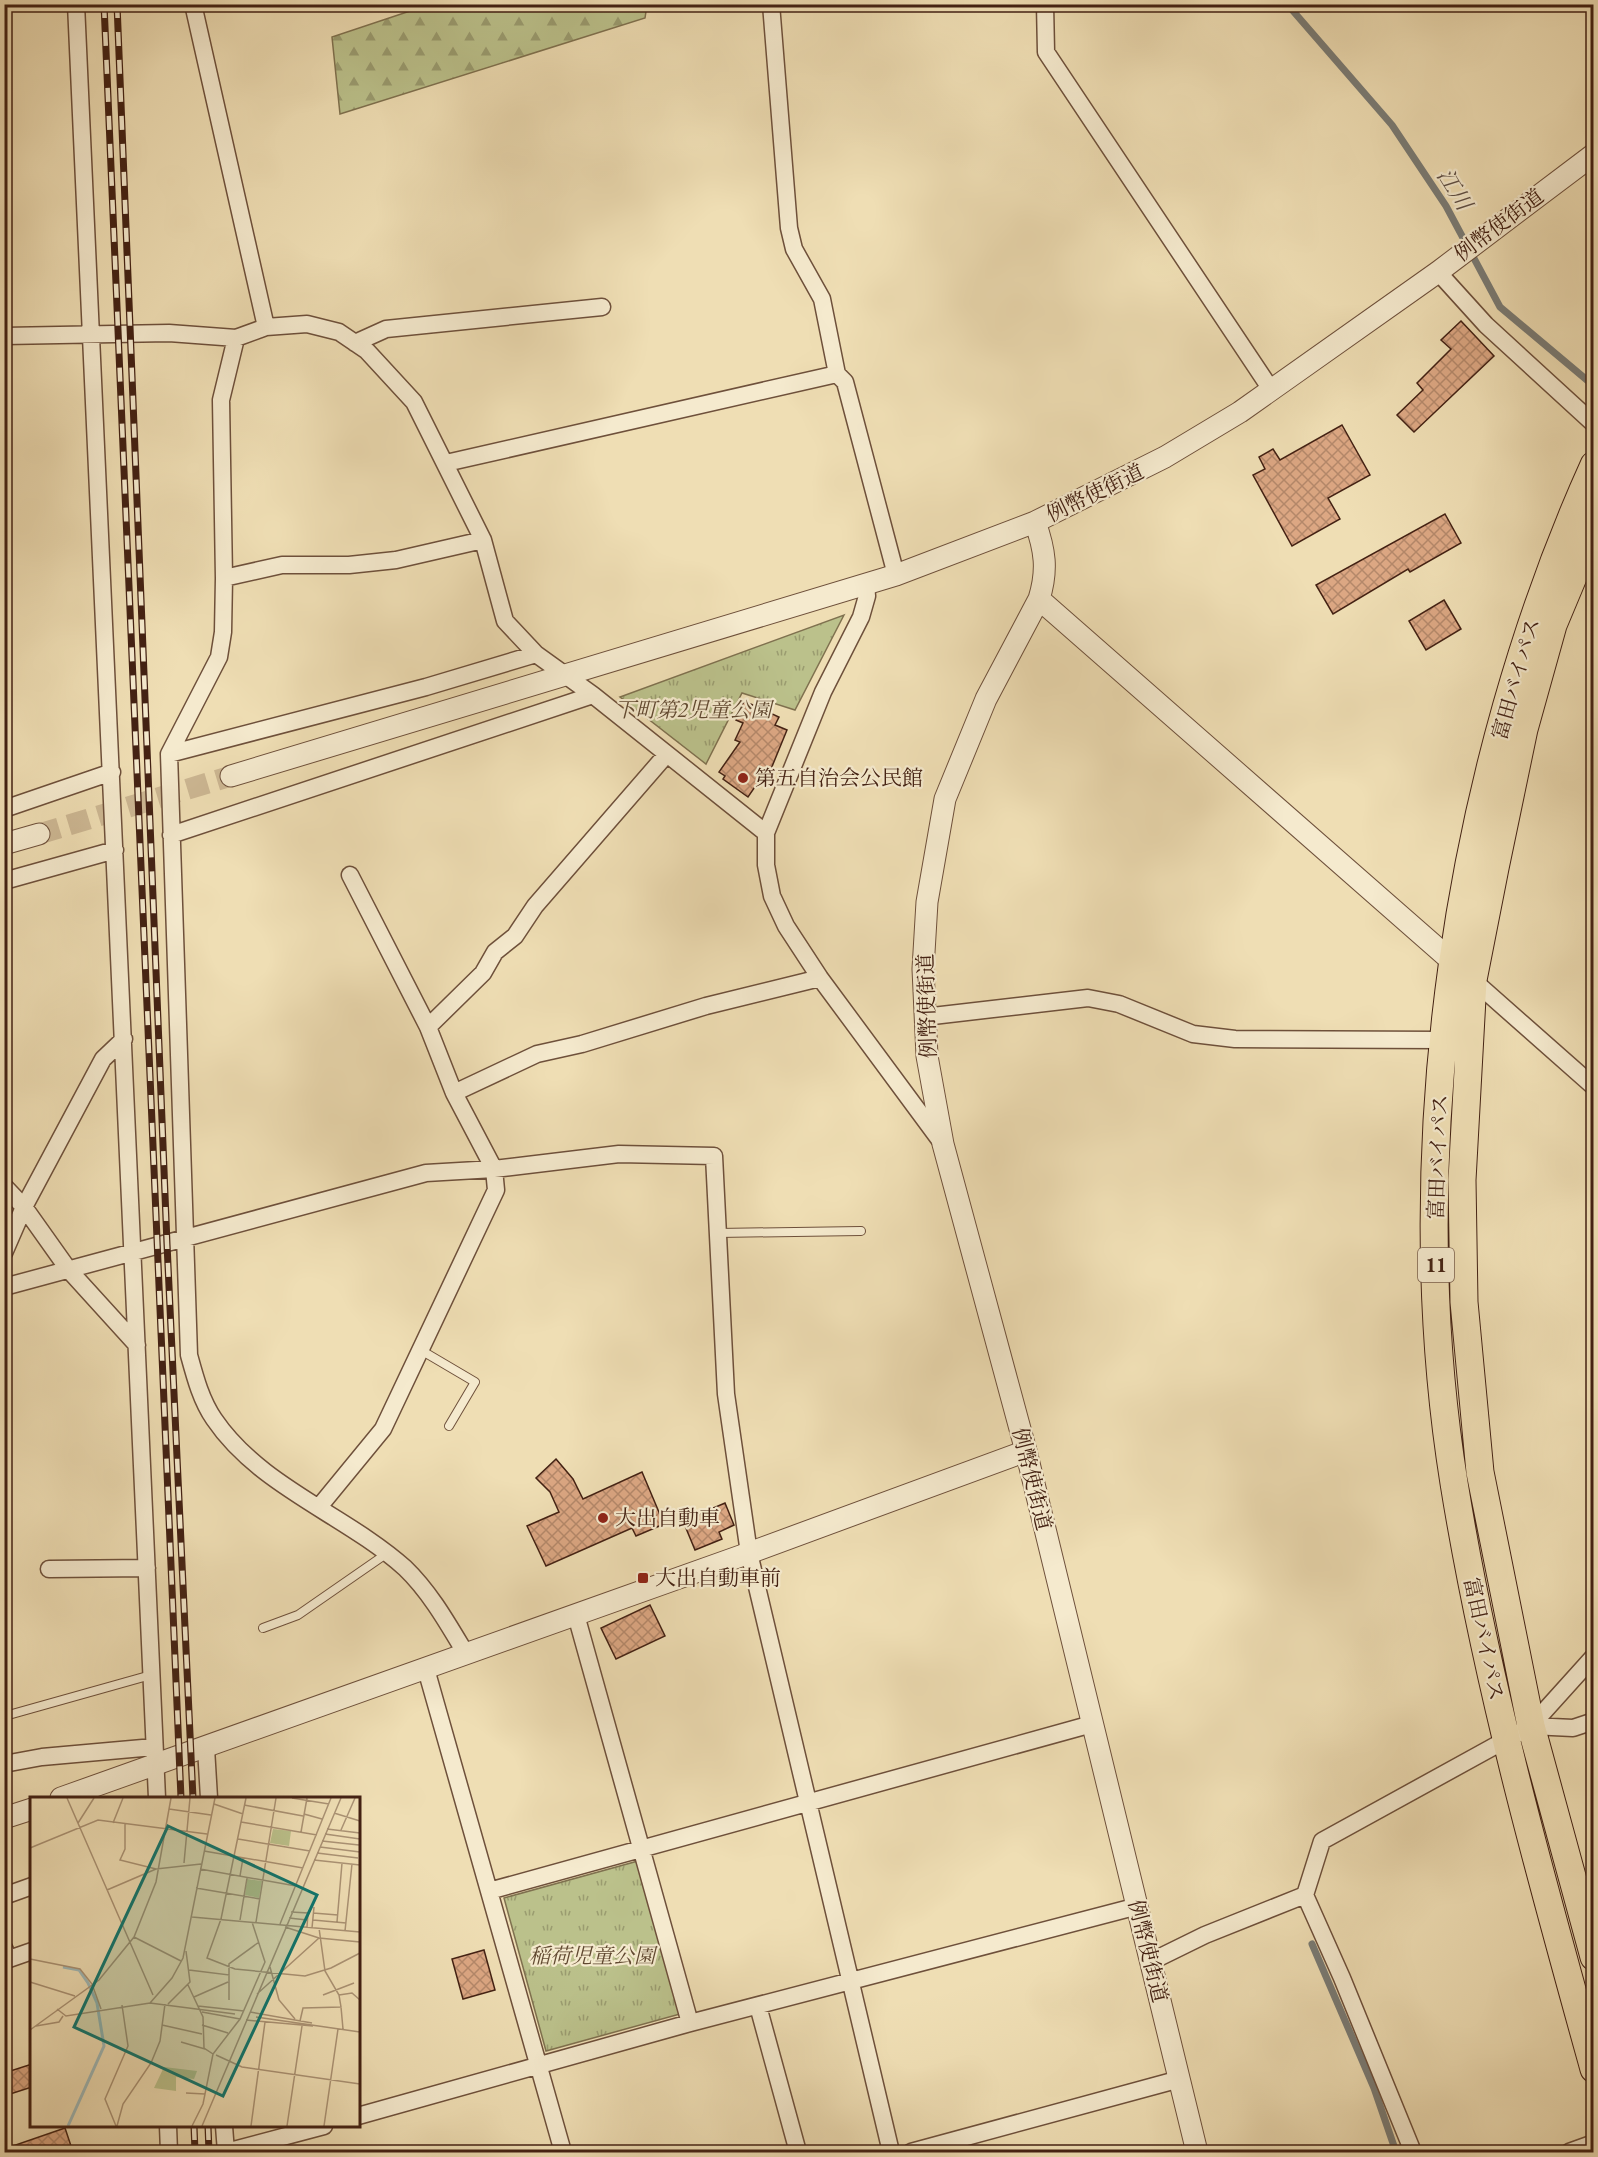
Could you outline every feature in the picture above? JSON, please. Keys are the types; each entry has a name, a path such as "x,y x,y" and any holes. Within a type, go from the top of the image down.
{"main road":[{"name":"富田バイパス","path":"1593,465 1570,516 1535,612 1502,724 1467,872 1442,1040 1435,1181 1437,1305 1444,1400 1453,1479 1475,1605 1505,1740 1593,2069"},
{"name":"富田バイパス","path":"1593,527 1553,625 1524,729 1473,980 1462,1180 1464,1302 1480,1472 1531,1726 1593,1957"}],"street":[{"path":"76,4 157,1797"},
{"path":"194,4 266,327"},
{"path":"771,4 789,228 794,249 822,299 837,374 845,382 896,575"},
{"path":"1045,4 1046,52 1272,391"},
{"name":"例幣使街道","path":"1197,2152 1026,1451 943,1144 927,1056 923,969 927,902 945,799 986,699 1039,599 1047,564 1035,522 1165,458 1272,391 1438,272 1593,154"},
{"path":"1438,272 1486,325 1593,424"},
{"path":"355,343 386,329 602,307"},
{"path":"4,336 169,333 236,338 266,327 307,324 339,332 367,351 414,402 483,540 505,621 536,654 593,695 766,833"},
{"path":"236,338 221,400 224,578 223,632 219,657 169,754 189,1355 203,1398 214,1419 239,1447 270,1474 405,1569 429,1597 466,1654"},
{"path":"446,463 837,374"},
{"path":"231,776 896,575 1035,522"},
{"path":"224,578 282,566 349,565 396,560 483,540"},
{"path":"866,584 867,596 861,617 823,692 766,833 766,865 772,896 786,926 820,978 943,1144"},
{"path":"1039,599 1593,1087"},
{"path":"169,754 426,687 536,654"},
{"path":"171,835 593,695"},
{"path":"428,1027 483,973 495,952 515,936 535,906 666,755"},
{"path":"4,809 112,772"},
{"path":"4,844 39,834"},
{"path":"4,881 115,850"},
{"path":"319,1507 382,1429 496,1190 494,1169 454,1093 428,1027 350,875"},
{"path":"454,1093 537,1054 582,1044 706,1006 820,978"},
{"path":"924,1017 1088,998 1119,1004 1193,1034 1235,1040 1442,1040"},
{"path":"4,1253 24,1207 103,1059 124,1039"},
{"path":"4,1287 426,1173 494,1169 619,1154 714,1156 726,1394 749,1553 891,2152"},
{"path":"4,1186 24,1207 68,1269 137,1345"},
{"path":"4,1764 42,1757 155,1756 206,1748 1026,1451"},
{"path":"49,1569 147,1568"},
{"path":"576,1615 690,2024"},
{"path":"1413,2152 1342,1978 1305,1895 1322,1841 1531,1726 1593,1656"},
{"path":"426,1669 563,2152"},
{"path":"1531,1726 1573,1728 1593,1721"},
{"path":"489,1891 1092,1724"},
{"path":"206,1748 209,1797"},
{"path":"63,1797 155,1756"},
{"path":"4,1818 30,1810"},
{"path":"4,1896 30,1887"},
{"path":"1150,1962 1205,1935 1305,1895"},
{"path":"360,2115 690,2024 1138,1906"},
{"path":"4,1948 9,1959 30,1952"},
{"path":"758,2006 798,2152"},
{"path":"911,2152 1180,2079"},
{"path":"168,2127 169,2152"},
{"path":"224,2127 226,2152 320,2127"},
{"path":"1569,2152 1593,2144"}],"lane":[{"path":"718,1233 861,1231"},
{"path":"419,1349 475,1382 449,1426"},
{"path":"263,1628 298,1615 386,1554"},
{"path":"5,1716 152,1675"}],"green space":[{"path":"431,4 647,5 645,18 340,114 332,37"},
{"name":"下町第2児童公園","path":"844,615 795,710 742,693 706,764 620,697"},
{"name":"稲荷児童公園","path":"638,1861 680,2014 546,2051 504,1898"}],"building":[{"path":"1461,321 1494,356 1414,432 1397,415 1423,390 1417,383 1451,349 1441,340"},
{"path":"1342,425 1370,475 1328,498 1340,519 1292,546 1253,475 1265,469 1259,457 1273,449 1280,460"},
{"path":"1445,514 1461,543 1410,572 1408,569 1333,614 1316,585"},
{"path":"1444,600 1461,629 1426,650 1409,621"},
{"path":"744,701 779,717 775,725 787,730 771,769 768,768 748,797 723,779 725,776 719,772 740,742 735,740 743,723 736,720"},
{"name":"大出自動車","path":"556,1459 573,1479 583,1499 642,1472 664,1524 636,1536 632,1528 546,1566 527,1526 559,1512 550,1492 536,1478"},
{"path":"725,1503 734,1525 719,1532 722,1539 695,1550 683,1521"},
{"path":"650,1605 665,1636 616,1659 601,1628"},
{"path":"484,1950 495,1990 463,1999 452,1959"},
{"path":"30,2065 30,2088 4,2096 4,2073"},
{"path":"65,2128 72,2149 63,2152 4,2152 4,2149"}],"waterway":[{"name":"江川","path":"1287,4 1392,125 1446,206 1500,307 1594,386"},
{"path":"1312,1944 1374,2088 1396,2152"}],"tunnel":[{"path":"39,834 231,776"}],"railway":[{"path":"104,4 181,1797"},
{"path":"117,4 167,1244 193,1797"},
{"path":"194,2127 195,2152"},
{"path":"208,2127 209,2152"}],"place":[{"name":"第五自治会公民館","path":"743,778"},
{"name":"大出自動車","path":"603,1518"},
{"name":"大出自動車前","path":"643,1578"}]}
